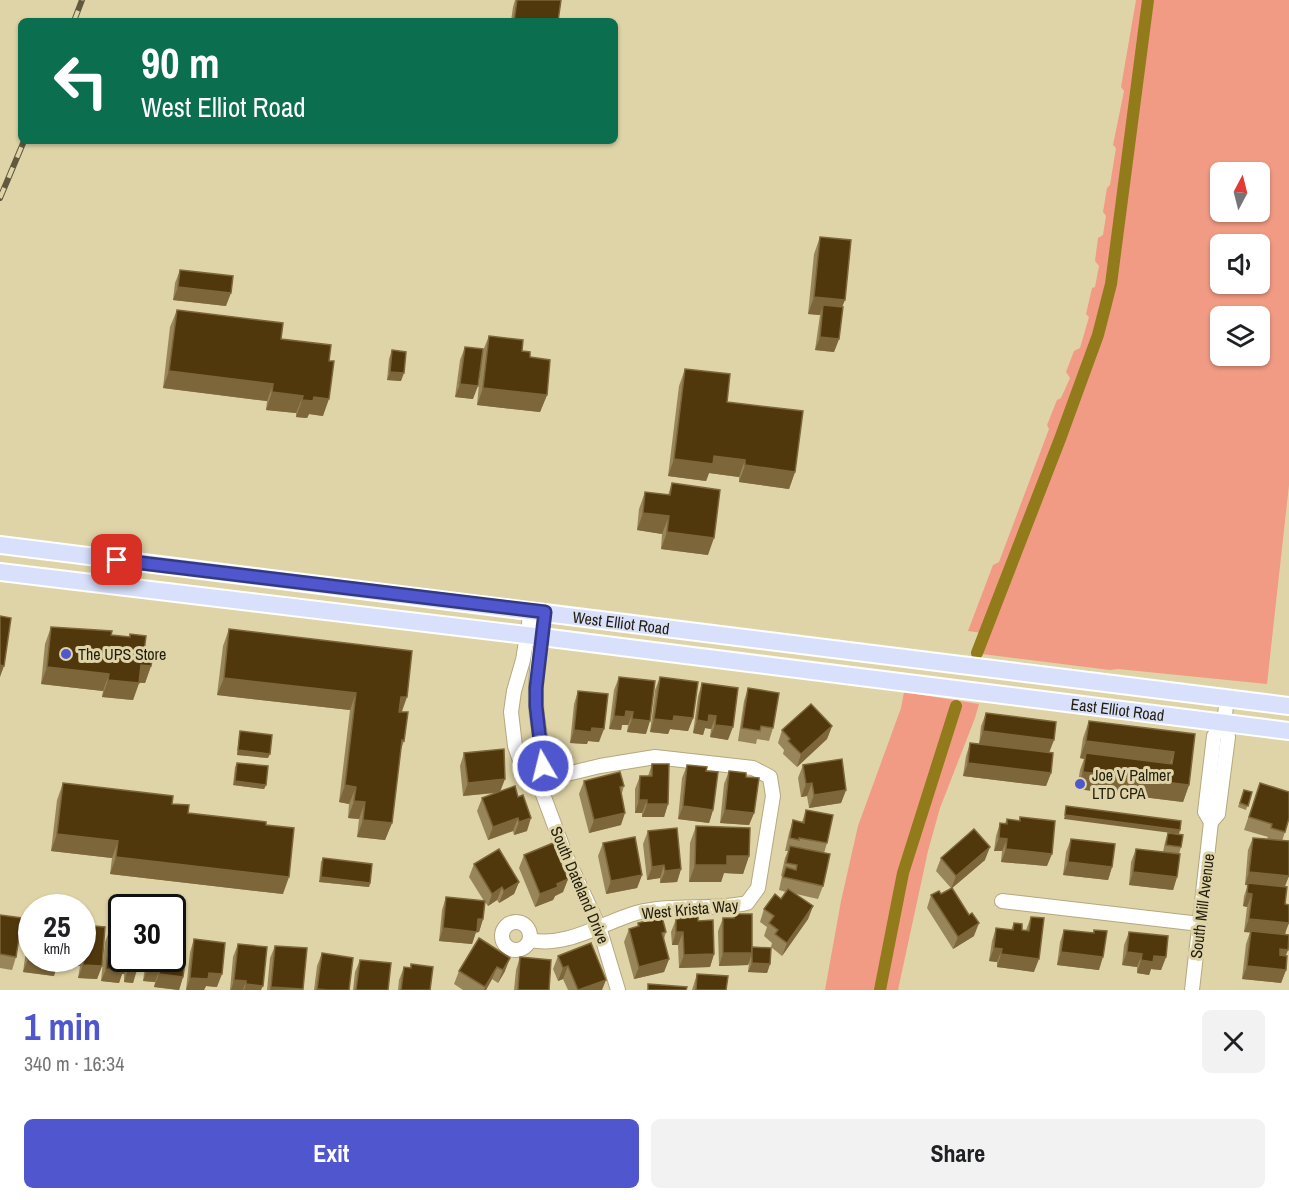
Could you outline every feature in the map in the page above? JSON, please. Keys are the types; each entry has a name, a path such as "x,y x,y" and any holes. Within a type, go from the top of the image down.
{"main road":[{"name":"West Elliot Road","path":"0,545 538,611 990,670"},
{"name":"West Elliot Road","path":"0,572 534,636 946,689"},
{"name":"East Elliot Road","path":"990,670 1289,706"},
{"name":"East Elliot Road","path":"946,689 1289,731"}],"street":[{"name":"South Dateland Drive","path":"538,611 534,636 536,706 543,766 538,781"},
{"name":"South Dateland Drive","path":"534,636 523,660 514,692 511,712 515,746 523,769 538,781 566,856 599,927 618,990"},
{"name":"South Mill Avenue","path":"1192,990 1211,822 1205,812 1214,739 1224,723 1227,698"},
{"name":"West Krista Way","path":"530,940 543,943 562,940 638,913 687,906 733,906 747,903 758,888 773,796 770,777 753,768 655,757 600,766 538,781"},
{"path":"1002,901 1200,924"}],"shaded area":[{"path":"1136,0 1289,0 1289,485 1267,684 1110,670 982,654 989,634 968,631 993,565 999,562 1049,429 1047,425 1057,400 1061,398 1070,378 1066,372 1074,351 1080,348 1089,317 1086,314 1099,266 1095,261 1098,238 1103,235 1106,216 1103,212 1107,188 1110,185 1116,148 1113,145 1124,91 1121,87"},
{"path":"904,692 979,704 940,808 928,851 898,990 825,990 841,901 858,826 901,708"}],"building":[{"path":"517,0 561,0 558,18 514,18"},
{"path":"820,237 851,240 845,300 814,297"},
{"path":"180,270 233,276 231,293 178,287"},
{"path":"823,305 843,307 839,339 820,337"},
{"path":"177,310 283,323 281,339 331,345 329,361 334,361 329,399 314,397 313,401 302,400 303,396 272,392 273,384 169,371"},
{"path":"489,336 523,340 522,351 530,352 530,357 550,360 547,395 483,388"},
{"path":"465,347 483,349 478,386 460,384"},
{"path":"392,350 406,352 404,373 390,372"},
{"path":"685,369 730,374 727,402 803,411 795,472 745,465 745,460 714,456 713,464 674,459"},
{"path":"672,483 720,490 714,538 667,532 669,516 643,513 645,492 670,495"},
{"path":"0,616 11,618 4,666 0,665"},
{"path":"51,627 112,631 111,635 130,637 130,634 146,636 144,652 153,653 151,666 141,665 139,683 108,680 109,674 47,667"},
{"path":"229,629 412,651 407,697 401,697 399,712 408,712 404,741 402,740 392,823 363,820 365,802 354,801 356,787 345,785 356,693 224,678"},
{"path":"619,677 655,681 650,721 632,719 633,712 626,711 625,717 614,716"},
{"path":"660,677 698,682 693,718 674,716 673,721 654,719"},
{"path":"702,683 738,688 733,727 715,725 716,716 709,715 708,722 697,720"},
{"path":"748,688 779,693 773,728 761,726 760,731 742,728"},
{"path":"578,691 608,694 604,729 592,728 591,732 574,730"},
{"path":"811,704 832,726 801,754 788,741 790,739 782,730"},
{"path":"986,713 1056,722 1054,740 983,731"},
{"path":"1089,721 1195,734 1189,785 1083,772 1086,753 1172,764 1174,752 1086,741"},
{"path":"240,731 272,735 270,754 238,750"},
{"path":"970,743 1053,753 1051,773 968,763"},
{"path":"504,749 505,779 468,783 464,753"},
{"path":"842,759 846,790 814,795 812,783 806,784 803,765"},
{"path":"237,763 268,766 266,785 235,781"},
{"path":"652,764 669,764 668,804 647,804 647,800 639,800 640,776 652,776"},
{"path":"687,765 707,767 706,771 718,772 713,810 683,806"},
{"path":"729,771 746,773 746,777 759,778 754,813 725,810"},
{"path":"620,772 624,786 620,787 625,813 594,820 584,781"},
{"path":"63,783 173,796 172,804 189,805 188,813 266,822 266,825 294,828 289,877 116,857 118,841 57,834"},
{"path":"1260,783 1289,792 1289,818 1285,832 1271,828 1272,824 1249,817"},
{"path":"515,786 518,797 523,795 531,818 519,822 518,818 493,827 482,798"},
{"path":"1244,790 1252,792 1248,806 1240,803"},
{"path":"1066,806 1181,821 1180,830 1065,815"},
{"path":"806,810 833,815 827,843 790,838 793,820 804,823"},
{"path":"1020,817 1055,821 1052,854 1006,849 1007,839 999,838 1000,823 1007,824 1007,819 1020,821"},
{"path":"696,826 750,828 749,856 727,856 727,865 695,865"},
{"path":"677,828 681,869 665,871 664,865 652,867 648,831"},
{"path":"974,829 990,847 956,876 941,858"},
{"path":"1168,833 1183,835 1181,847 1166,845"},
{"path":"635,837 642,875 611,881 603,843"},
{"path":"1253,838 1289,841 1289,876 1249,872"},
{"path":"1071,839 1115,844 1112,867 1068,862"},
{"path":"553,843 568,879 557,884 558,887 540,894 524,855"},
{"path":"790,846 830,854 823,886 783,877 786,867 796,870 797,865 786,863"},
{"path":"499,849 519,882 504,891 502,887 492,894 474,864"},
{"path":"1136,849 1180,854 1177,877 1133,872"},
{"path":"323,858 372,864 370,883 321,877"},
{"path":"1248,883 1287,887 1285,904 1289,905 1289,923 1249,919 1252,894 1247,893"},
{"path":"952,888 969,915 972,913 979,923 958,937 931,895 939,891 941,894"},
{"path":"788,889 813,906 787,943 775,934 778,930 769,923 774,916 764,909 775,894 781,899"},
{"path":"446,897 485,901 483,919 478,919 477,932 443,928"},
{"path":"686,914 698,914 698,921 713,920 714,954 684,955 683,932 676,932 676,919 686,918"},
{"path":"734,914 752,914 752,953 723,953 723,918 734,918"},
{"path":"0,915 18,917 16,957 0,954"},
{"path":"662,917 666,932 662,933 669,959 639,967 629,929 639,926 638,923"},
{"path":"1031,917 1044,918 1039,959 1001,954 1002,949 994,948 996,928 1013,930 1014,923 1022,924 1022,930 1029,931"},
{"path":"96,926 105,927 102,966 96,966"},
{"path":"1064,930 1094,933 1094,930 1107,931 1103,957 1061,952"},
{"path":"1251,931 1289,935 1288,950 1280,949 1280,955 1287,956 1286,970 1247,966"},
{"path":"1129,932 1168,936 1166,957 1154,956 1153,962 1141,960 1142,954 1127,952"},
{"path":"479,938 510,958 503,970 497,967 485,987 459,971"},
{"path":"194,939 225,943 222,974 209,973 208,979 190,978"},
{"path":"591,943 606,980 578,990 568,966 563,968 558,956"},
{"path":"238,944 267,947 263,986 234,980"},
{"path":"275,946 307,948 303,989 271,987"},
{"path":"752,947 771,948 770,964 752,963"},
{"path":"322,953 353,958 349,990 317,989"},
{"path":"520,957 551,960 549,990 518,990"},
{"path":"360,960 391,963 388,990 356,990"},
{"path":"411,964 433,967 430,990 401,990 404,967 411,968"},
{"path":"159,972 184,972 183,977 159,974"},
{"path":"697,974 728,976 726,990 696,990"},
{"path":"648,984 687,987 686,990 648,990"}],"waterway":[{"path":"977,653 1098,335 1111,284 1148,0"},
{"path":"880,990 903,873 956,706"}],"railway":[{"path":"75,18 82,0"},
{"path":"0,198 23,144"}],"place":[{"name":"The UPS Store","path":"66,654"},
{"name":"Joe V Palmer LTD CPA","path":"1080,784"}],"route":[{"path":"117,560 545,612 536,688 543,766"}]}
